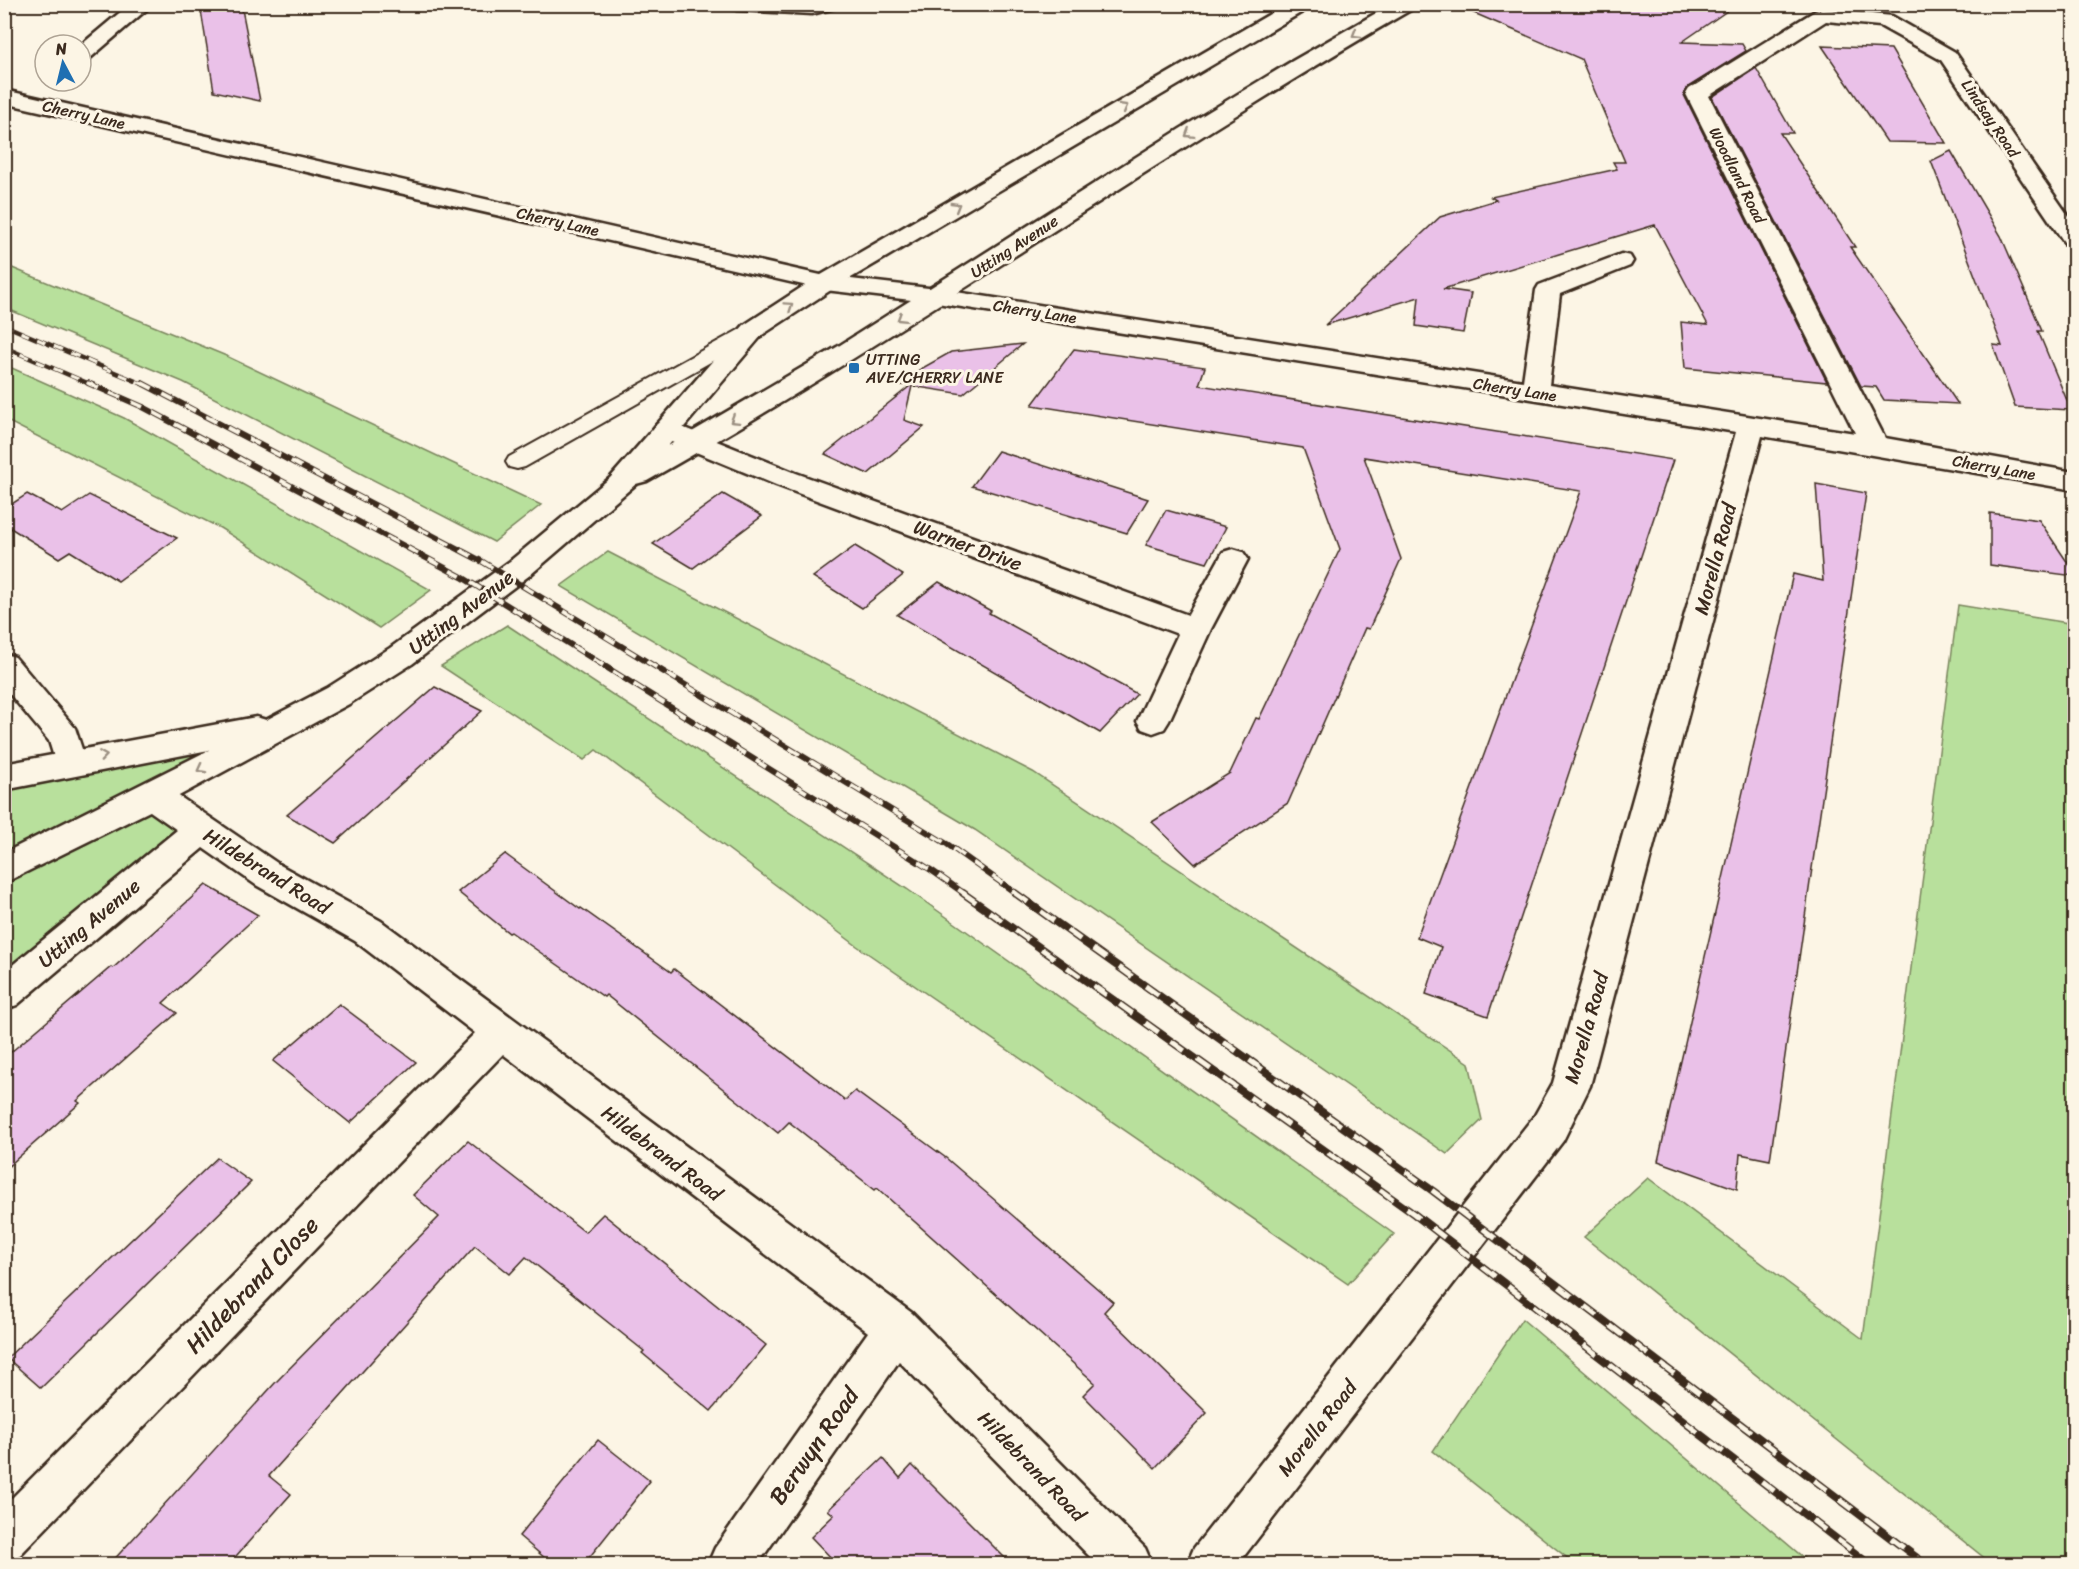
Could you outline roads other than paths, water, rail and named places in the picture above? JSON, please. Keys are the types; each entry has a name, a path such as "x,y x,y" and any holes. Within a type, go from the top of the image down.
{"street":[{"path":"93,46 143,4"},
{"path":"737,4 812,8 828,4"},
{"name":"Utting Avenue","path":"4,869 152,795 290,722 338,696 401,656 520,568 620,485 753,330 825,283 1302,4"},
{"name":"Utting Avenue","path":"620,485 697,443 937,296 1190,133 1407,4"},
{"name":"Woodland Road","path":"1875,445 1696,94 1822,15 1885,20"},
{"name":"Lindsay Road","path":"1885,20 1948,56 2074,240"},
{"name":"Cherry Lane","path":"25,95 825,283 937,296 1875,445 2074,481"},
{"path":"1535,392 1548,290 1621,261"},
{"name":"Morella Road","path":"1210,1564 1549,1128 1571,1086 1751,427"},
{"name":"Warner Drive","path":"667,430 786,479 1196,629"},
{"path":"1153,721 1196,629 1233,559"},
{"path":"4,665 64,737 70,761"},
{"name":"Utting Avenue","path":"4,777 70,761 138,751 290,722"},
{"path":"138,751 152,795"},
{"name":"Hildebrand Road","path":"152,795 268,874 368,931 897,1328 1129,1564"},
{"name":"Utting Avenue","path":"4,994 201,830"},
{"name":"Hildebrand Close","path":"4,1539 500,1032"},
{"name":"Berwyn Road","path":"731,1564 897,1328"}],"lane":[{"path":"517,462 753,330"}],"railway":[{"path":"4,325 145,385"},
{"path":"4,347 92,385"},
{"path":"88,383 143,407 462,577 931,870 965,894"},
{"path":"142,383 483,562 947,844 1017,894"},
{"path":"963,893 1414,1214 1869,1564"},
{"path":"1015,893 1433,1191 1925,1564"}],"place":[{"name":"UTTING AVE/CHERRY LANE","path":"854,368"}]}
